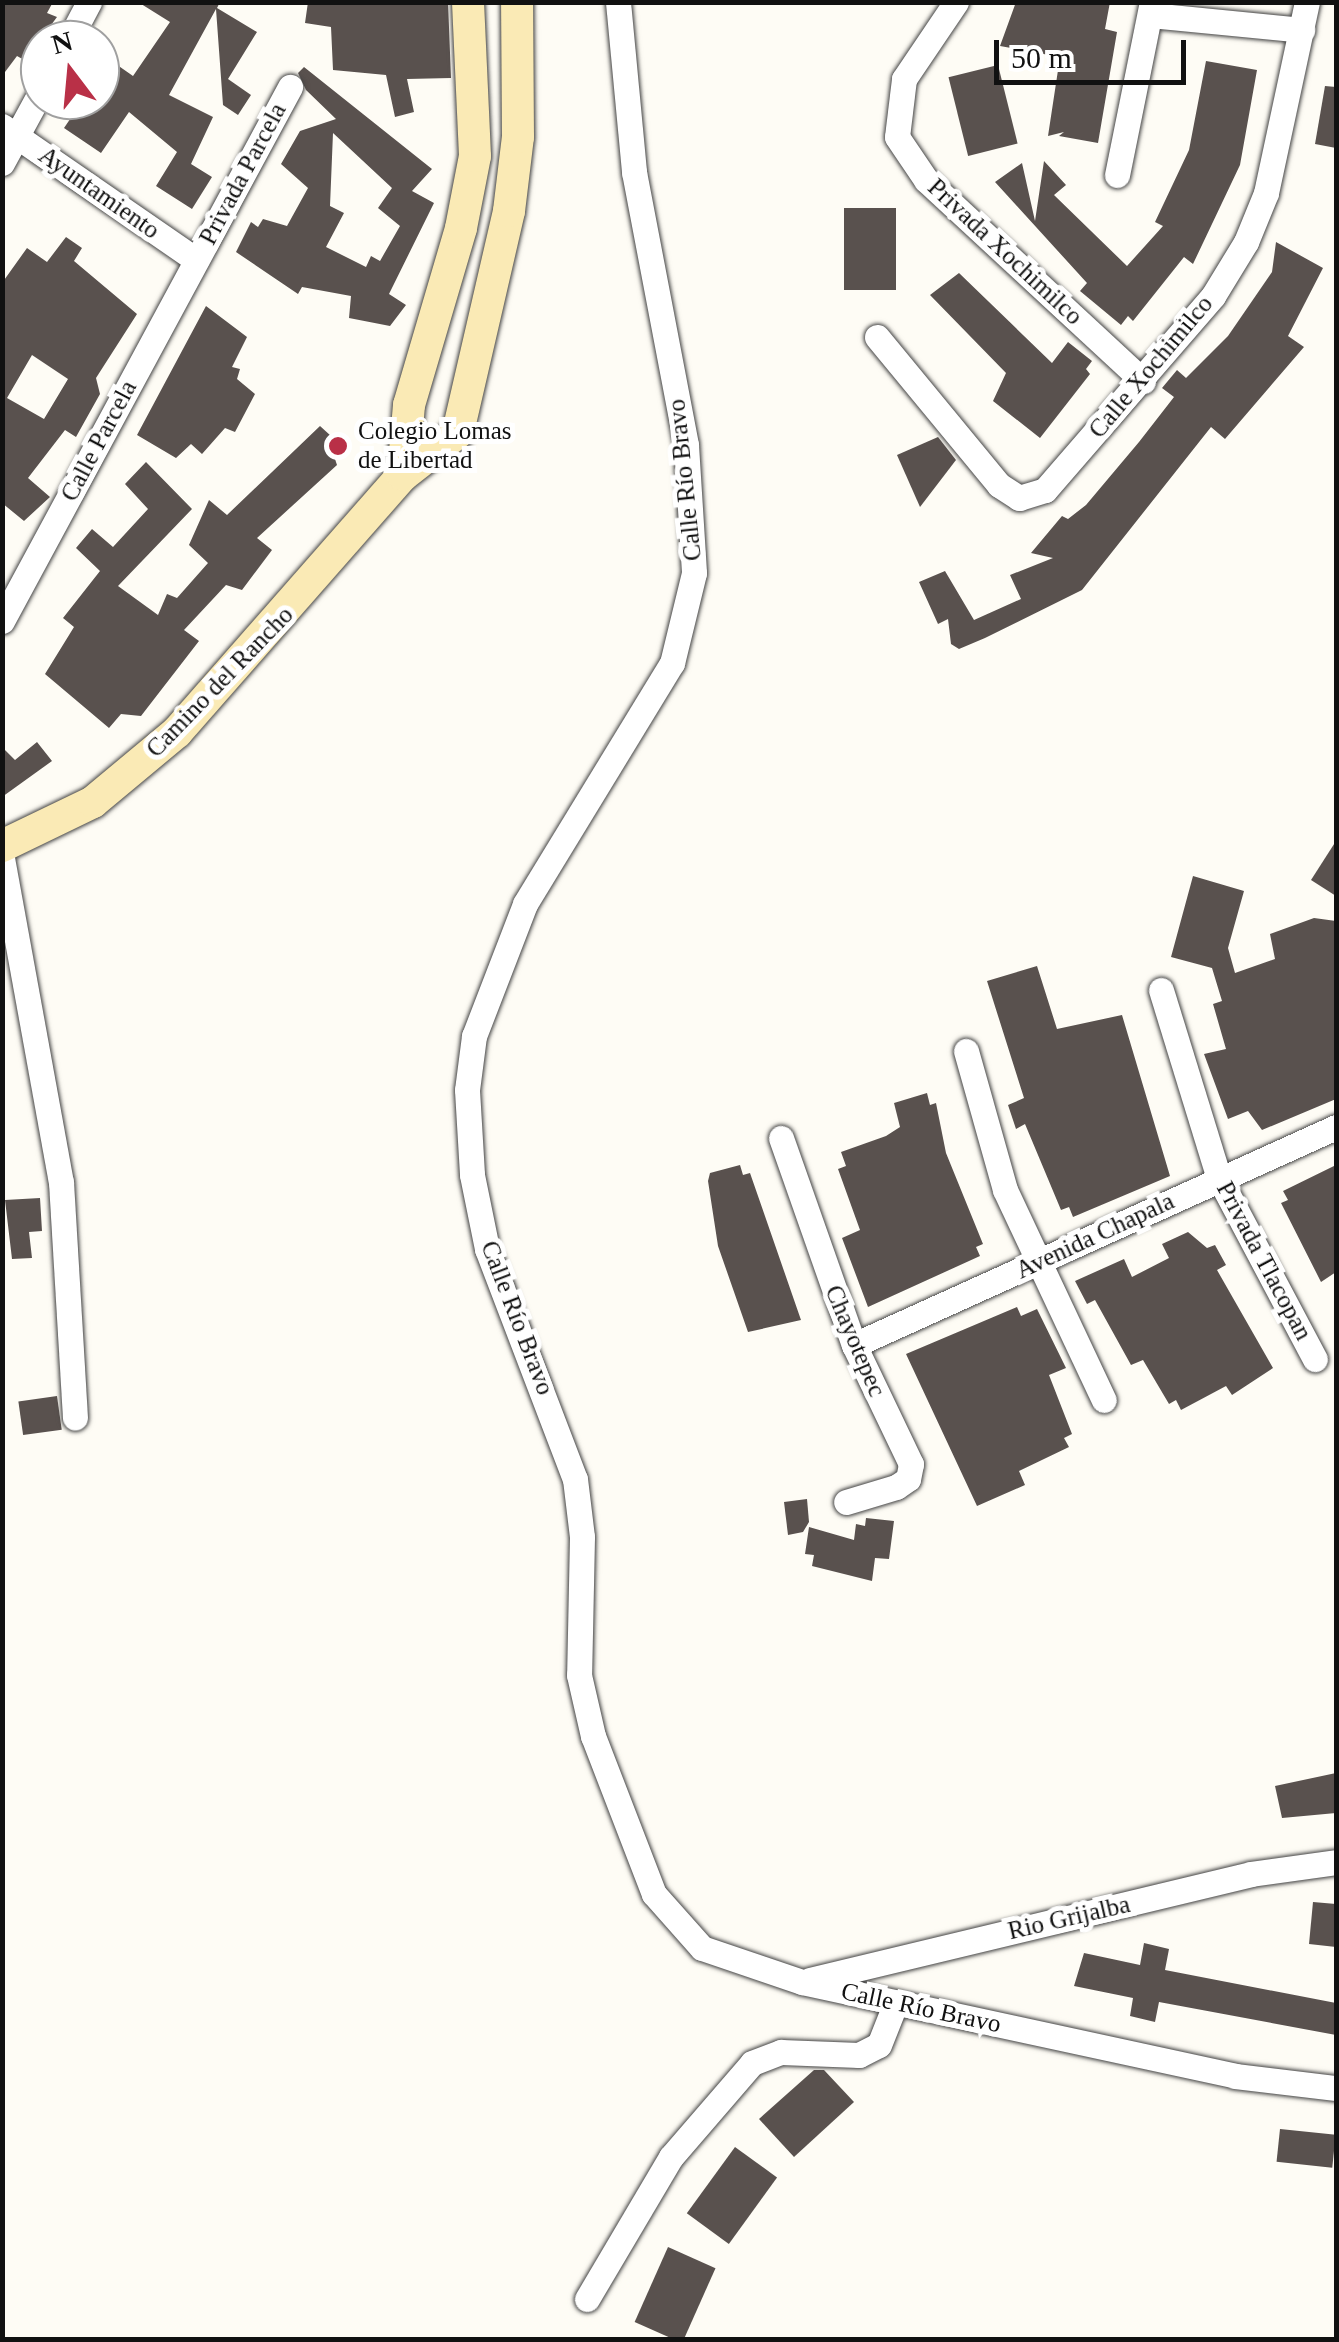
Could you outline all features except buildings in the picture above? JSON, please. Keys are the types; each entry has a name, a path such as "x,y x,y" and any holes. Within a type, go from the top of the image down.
{"main road":[{"path":"402,475 408,404 461,228 475,156 468,2"},
{"name":"Camino del Rancho","path":"2,846 94,802 177,732 402,475 458,432 480,343 518,137 518,2"}],"street":[{"name":"Calle Río Bravo","path":"618,2 634,172 686,445 694,574 672,663 525,904 493,978 474,1036 467,1090 472,1175 488,1249 575,1479 582,1537 578,1674 593,1736 648,1880 702,1948 802,1982 1234,2076 1336,2088"},
{"name":"Privada Xochimilco","path":"956,2 904,78 897,138 926,180 1143,380"},
{"name":"Calle Xochimilco","path":"877,336 999,485 1019,498 1044,490 1213,296 1246,242 1266,193 1306,2"},
{"path":"1118,176 1151,9 1302,30"},
{"name":"Privada Parcela","path":"196,260 290,87"},
{"path":"2,163 10,130"},
{"name":"Ayuntamiento","path":"10,130 196,260"},
{"name":"Calle Parcela","path":"2,621 196,260"},
{"path":"2,858 61,1182 74,1418"},
{"name":"Privada Tlacopan","path":"1162,990 1219,1178 1315,1359"},
{"path":"966,1051 990,1146 1036,1264 1104,1400"},
{"name":"Avenida Chapala","path":"854,1345 1336,1127"},
{"name":"Chayotepec","path":"781,1138 854,1345 912,1464 908,1479 896,1486 846,1502"},
{"name":"Rio Grijalba","path":"802,1982 1252,1874 1336,1862"},
{"path":"587,2299 671,2157 752,2063 781,2052 859,2055 878,2045 896,2002"}],"place":[{"name":"Colegio Lomas de Libertad","path":"338,446"}]}
